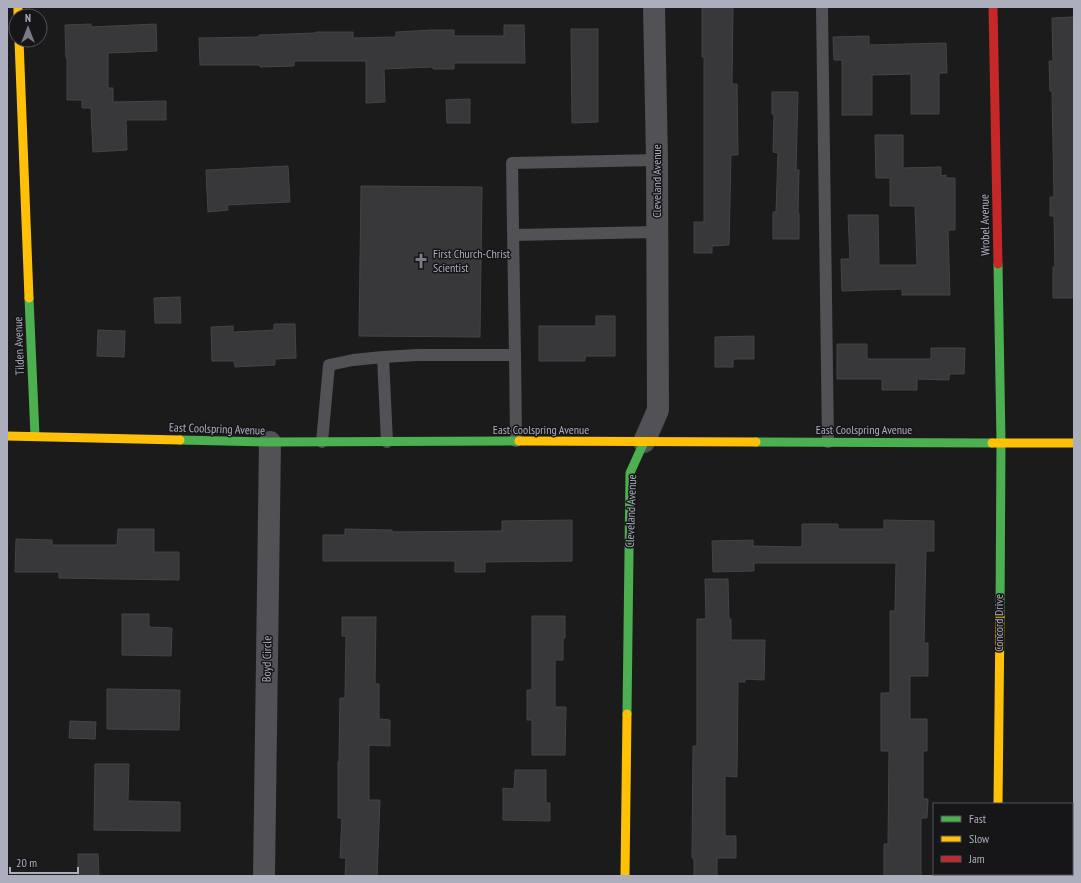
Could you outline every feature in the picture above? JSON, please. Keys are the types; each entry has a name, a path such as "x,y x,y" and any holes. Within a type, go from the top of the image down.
{"street":[{"name":"Cleveland Avenue","path":"625,876 630,473 658,410 657,160 654,7"},
{"name":"Wrobel Avenue","path":"993,7 1001,442"},
{"name":"Tilden Avenue","path":"19,48 35,436"},
{"name":"East Coolspring Avenue","path":"7,436 270,442 516,441 1074,443"},
{"name":"Boyd Circle","path":"264,876 270,442"},
{"name":"Concord Drive","path":"998,803 1001,442"}],"lane":[{"path":"822,7 828,442"},
{"path":"516,441 512,163 657,160"},
{"path":"514,235 657,232"},
{"path":"322,442 329,365 383,356 515,355"},
{"path":"383,356 387,442"}],"building":[{"path":"702,7 733,7 732,84 737,84 738,155 731,155 729,245 712,246 712,253 694,253 694,222 704,222 704,57 702,57"},
{"path":"1074,17 1074,298 1053,298 1053,267 1055,267 1054,216 1050,216 1050,197 1054,197 1052,91 1050,91 1049,61 1053,61 1052,18"},
{"path":"91,24 91,27 156,24 157,51 108,53 108,88 113,88 113,102 166,101 166,120 126,120 127,150 93,152 91,108 82,108 82,100 67,100 65,25"},
{"path":"504,25 524,25 525,63 454,63 454,69 433,69 433,67 384,69 385,102 366,103 366,61 294,61 294,66 260,67 260,65 200,65 199,38 259,37 259,35 316,32 353,32 353,38 396,37 396,32 432,30 454,30 454,36 504,36"},
{"path":"571,29 598,29 598,122 572,123"},
{"path":"869,36 869,45 946,43 947,73 939,73 939,114 911,114 911,74 872,75 872,115 842,115 842,60 834,60 833,37"},
{"path":"772,92 798,92 796,170 799,170 799,239 773,239 773,212 776,212 778,153 773,152 774,114 772,114"},
{"path":"470,99 470,123 447,123 446,100"},
{"path":"875,135 903,135 903,168 941,167 941,176 946,175 946,178 955,178 955,230 948,230 950,295 902,295 902,289 842,291 841,259 850,259 848,215 878,215 879,265 917,265 915,206 890,206 890,178 876,178"},
{"path":"288,166 290,202 227,205 228,210 208,212 206,170"},
{"name":"First Church-Christ Scientist","path":"361,186 482,187 480,337 359,336"},
{"path":"180,297 181,323 155,323 154,298"},
{"path":"596,316 615,316 615,356 585,356 585,361 539,361 539,326 596,326"},
{"path":"274,324 295,324 296,358 275,359 275,365 235,367 234,361 212,361 211,327 233,326 233,332 274,330"},
{"path":"98,330 125,331 124,357 97,356"},
{"path":"754,336 754,359 733,359 733,367 715,367 715,337"},
{"path":"837,344 867,344 867,359 931,359 931,348 965,348 964,374 949,374 949,380 917,379 917,390 882,390 882,379 837,379"},
{"path":"572,520 572,561 485,562 485,572 455,572 455,561 323,561 323,535 345,535 345,529 392,530 392,532 502,531 502,521"},
{"path":"884,520 934,521 934,551 926,551 924,643 928,643 928,676 910,676 910,719 927,719 927,751 923,751 923,799 928,799 927,818 921,818 921,876 884,876 884,844 888,844 889,751 881,751 881,693 890,693 890,611 895,611 896,563 754,563 754,571 713,572 712,541 753,540 753,546 802,547 802,524 838,524 838,529 884,529"},
{"path":"118,529 154,529 154,552 179,552 179,580 59,578 59,572 15,572 16,539 52,540 52,545 117,545"},
{"path":"705,579 728,579 731,640 765,640 764,680 745,679 745,682 738,682 737,777 725,776 725,836 736,836 736,858 717,858 717,876 694,876 694,858 692,858 693,746 697,746 697,619 706,619"},
{"path":"122,614 149,614 149,627 172,628 171,656 122,655"},
{"path":"532,616 565,616 563,660 555,660 555,707 566,707 565,755 532,755 532,720 527,720 527,690 532,690"},
{"path":"342,617 376,617 375,684 379,684 379,719 390,720 390,746 369,745 369,800 380,800 377,876 345,876 346,858 340,858 342,818 338,818 338,762 340,698 345,698 346,636 342,636"},
{"path":"107,689 180,690 179,730 107,729"},
{"path":"70,721 96,722 95,739 69,738"},
{"path":"95,764 129,764 128,801 180,802 180,831 94,830"},
{"path":"515,770 546,770 546,803 550,803 550,821 503,820 503,788 514,789"},
{"path":"78,854 98,854 99,876 78,876"}],"traffic: fast":[{"path":"998,264 1001,442 1000,616"},
{"path":"29,298 35,436"},
{"path":"180,440 270,442 519,441"},
{"path":"627,714 630,473 644,442"},
{"path":"756,442 992,443"}],"traffic: slow":[{"path":"19,48 29,298"},
{"path":"7,436 180,440"},
{"path":"519,441 756,442"},
{"path":"992,443 1074,443"},
{"path":"998,803 1000,616"},
{"path":"625,876 627,714"}],"traffic: jam":[{"path":"993,7 998,264"}],"place":[{"name":"First Church-Christ Scientist","path":"421,261"}]}
